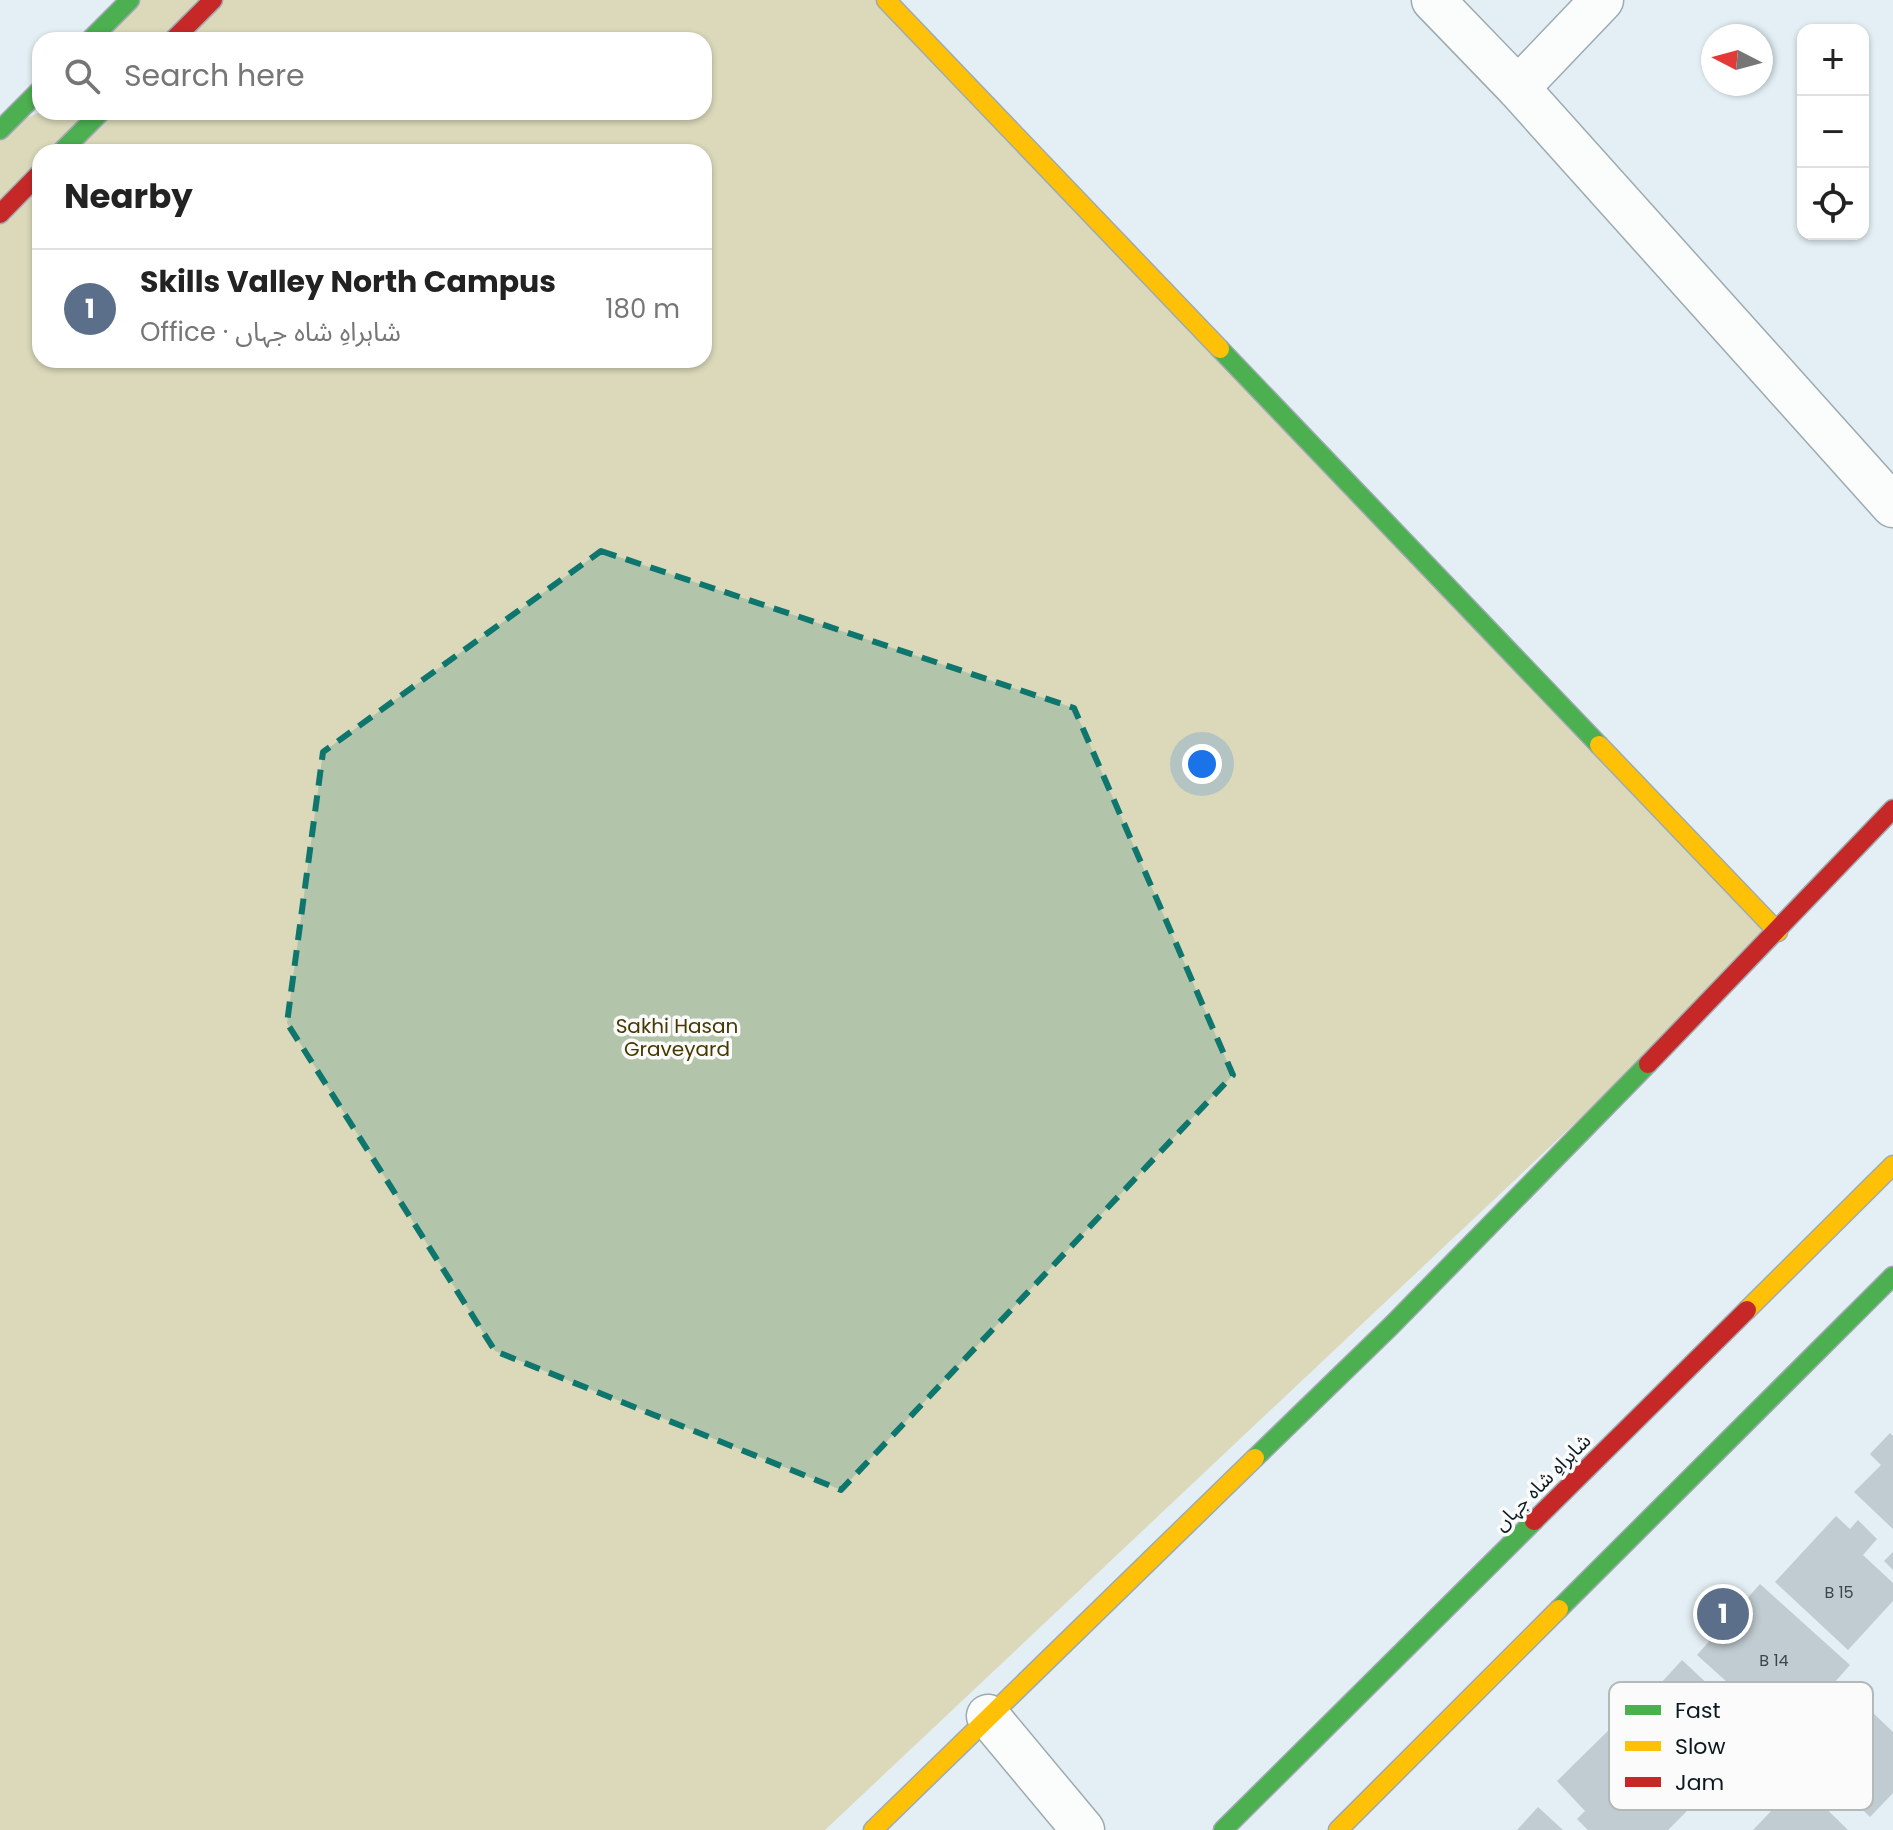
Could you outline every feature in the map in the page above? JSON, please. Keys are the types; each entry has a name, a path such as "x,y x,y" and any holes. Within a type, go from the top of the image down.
{"street":[{"path":"98,32 130,0"},
{"path":"181,32 213,0"},
{"path":"886,0 1778,932"},
{"path":"1433,0 1518,88 1893,506"},
{"path":"1518,88 1602,0"},
{"path":"0,130 32,98"},
{"path":"69,144 93,120"},
{"path":"0,214 32,181"},
{"path":"873,1830 1391,1326 1778,932 1893,809"},
{"name":"شاہراہِ شاہ جہاں","path":"1223,1830 1893,1165"},
{"path":"1338,1830 1893,1276"},
{"path":"988,1716 1083,1830"}],"highlighted area":[{"path":"601,551 1074,708 1233,1075 841,1490 495,1351 287,1023 323,752"}],"green space":[{"name":"Sakhi Hasan Graveyard","path":"130,0 885,0 1778,932 825,1830 0,1830 0,130 32,116 32,120 712,120 712,32 98,32"}],"building":[{"path":"1890,1433 1893,1436 1893,1529 1854,1492 1881,1465 1870,1454"},
{"path":"1836,1516 1850,1529 1858,1520 1877,1539 1863,1555 1893,1583 1893,1601 1848,1650 1775,1582"},
{"path":"1893,1552 1893,1570 1884,1561"},
{"path":"1760,1584 1850,1665 1835,1682 1727,1682 1697,1655"},
{"path":"1682,1660 1705,1682 1662,1682"},
{"path":"1873,1713 1893,1732 1893,1793 1870,1817 1863,1810 1873,1810"},
{"path":"1609,1730 1609,1810 1687,1811 1668,1830 1588,1830 1577,1819 1585,1811 1557,1781"},
{"path":"1538,1807 1563,1830 1517,1830"},
{"path":"1772,1810 1828,1810 1848,1830 1753,1830"}],"traffic: fast":[{"path":"98,32 130,0"},
{"path":"0,130 32,98"},
{"path":"69,144 93,120"},
{"path":"1220,349 1599,745"},
{"path":"1255,1458 1391,1326 1648,1064"},
{"path":"1559,1609 1893,1276"},
{"path":"1223,1830 1534,1521"}],"traffic: slow":[{"path":"886,0 1220,349"},
{"path":"1599,745 1778,932"},
{"path":"1747,1310 1893,1165"},
{"path":"873,1830 1255,1458"},
{"path":"1338,1830 1559,1609"}],"traffic: jam":[{"path":"181,32 213,0"},
{"path":"0,214 32,181"},
{"path":"1648,1064 1893,809"},
{"path":"1534,1521 1747,1310"}],"place":[{"name":"Skills Valley North Campus","path":"1723,1614"}]}
